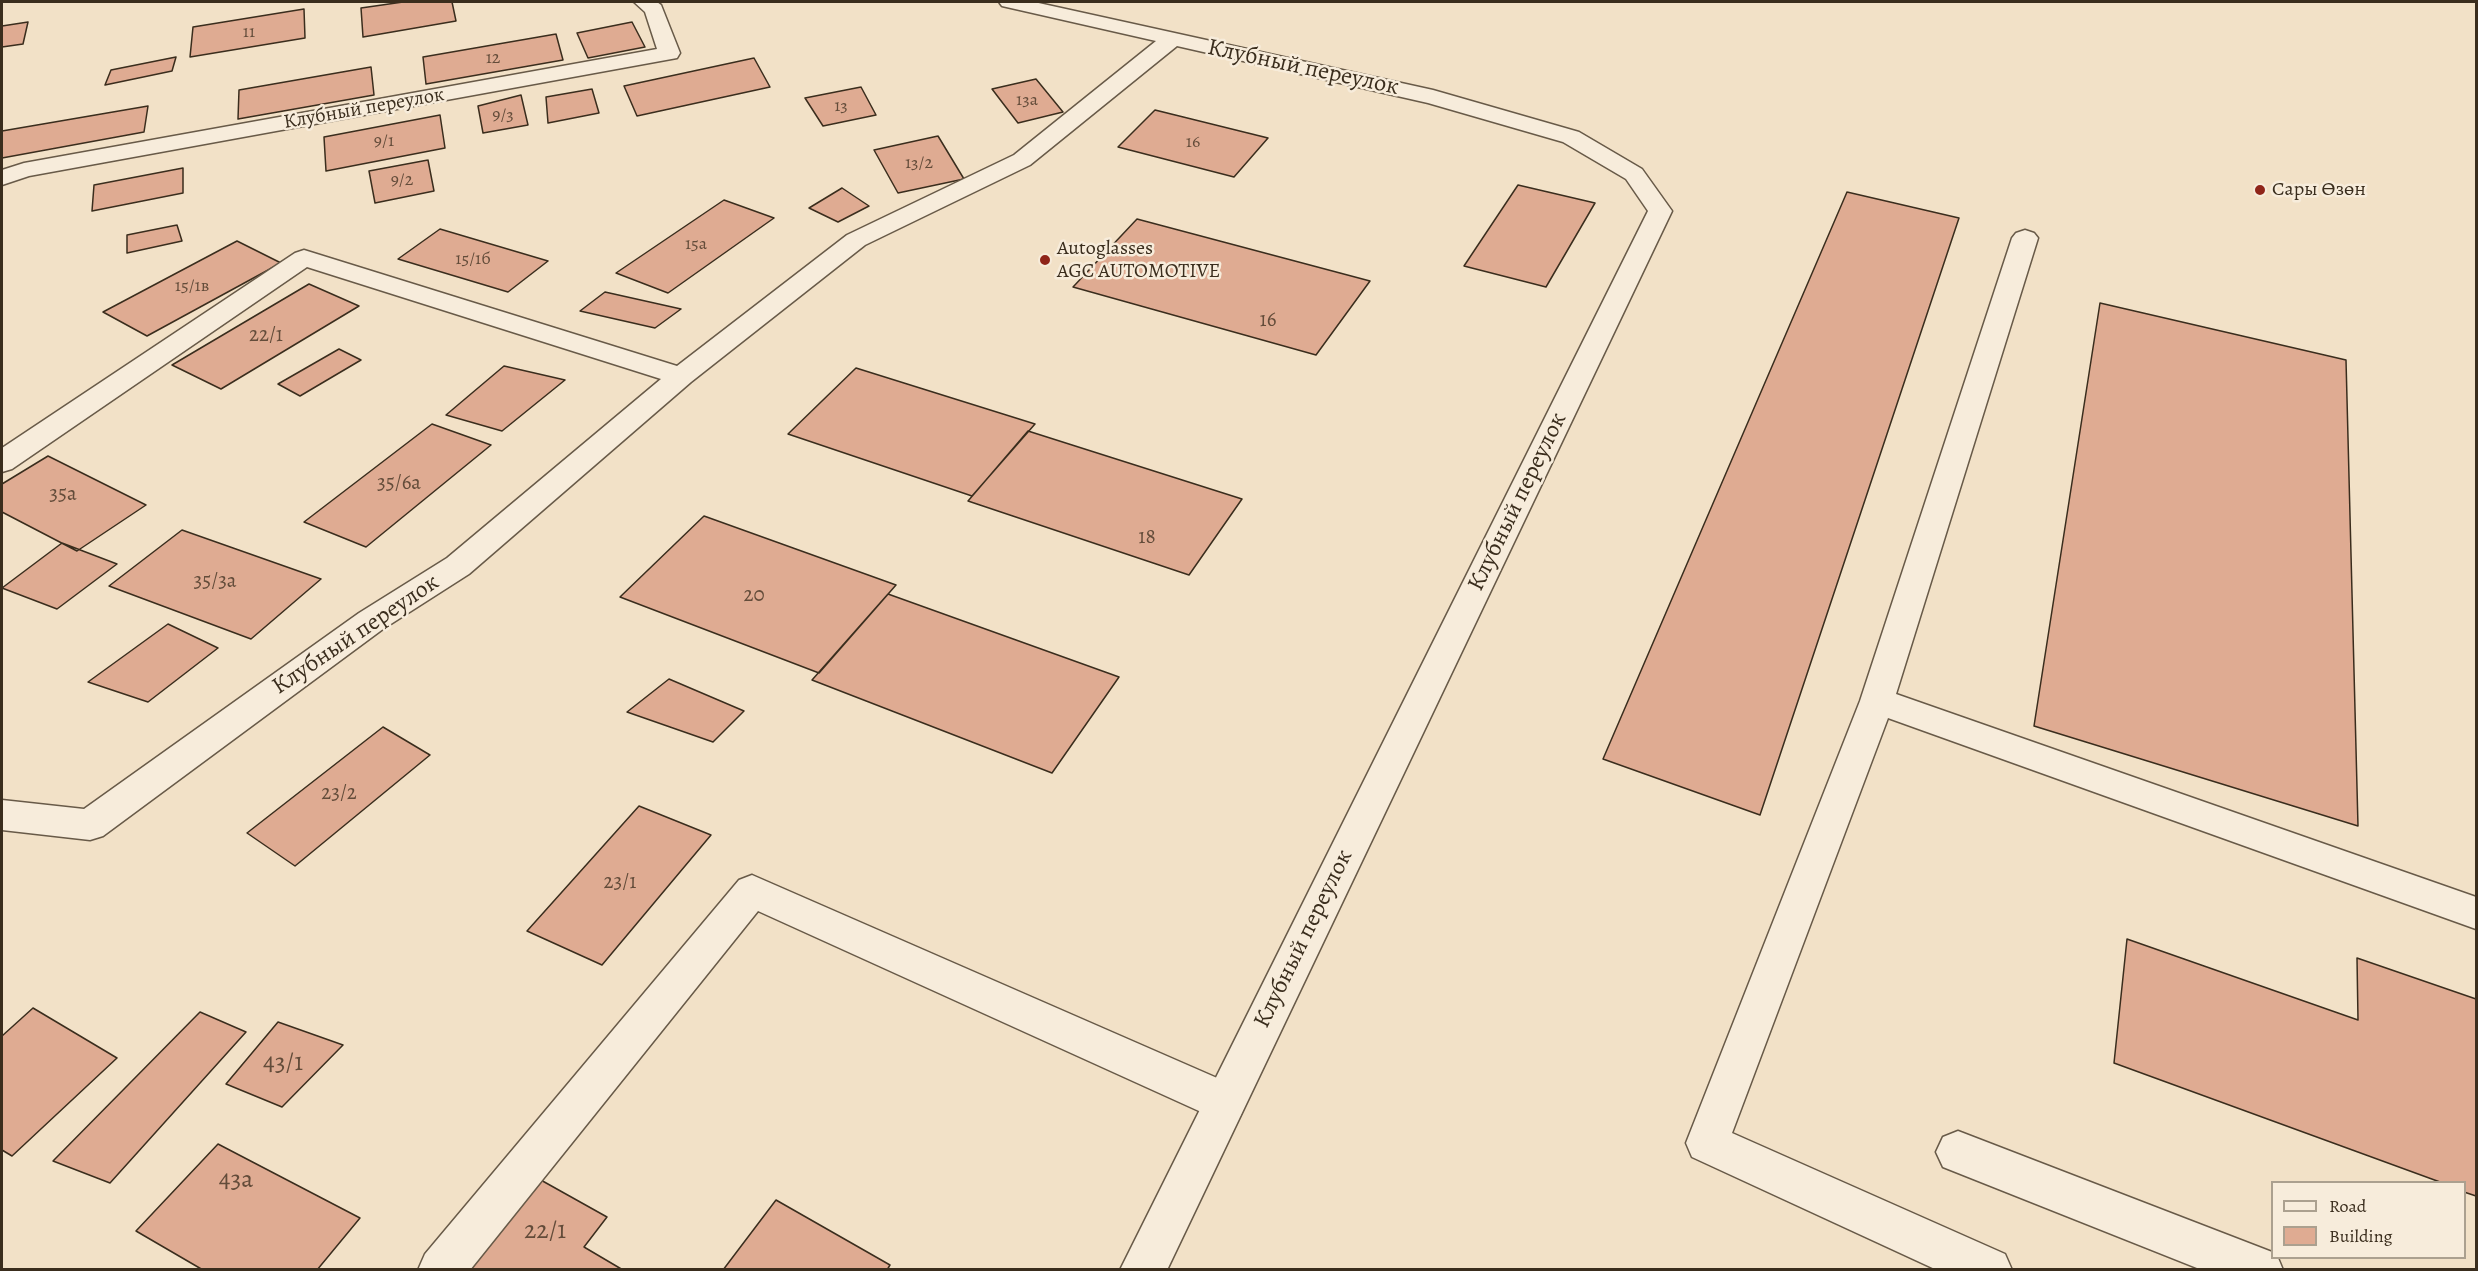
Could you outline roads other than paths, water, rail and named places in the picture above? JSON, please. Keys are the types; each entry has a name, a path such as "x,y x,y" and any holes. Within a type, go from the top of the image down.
{"street":[{"name":"Клубный переулок","path":"2,178 24,170 669,53 654,9 645,2"},
{"name":"Клубный переулок","path":"1009,2 1433,97 1571,137 1634,174 1660,211 1143,1269"},
{"name":"Клубный переулок","path":"2,815 90,825 371,621 458,566 681,376 856,240 1022,160 1172,39"},
{"path":"1989,1269 1707,1143 1877,701 2025,238"},
{"path":"2,462 304,258 681,376"},
{"path":"1877,701 2476,913"},
{"path":"441,1269 752,891 1225,1102"},
{"path":"1958,1152 2260,1269"}],"place":[{"name":"Сары Өзөн","path":"2260,190"},
{"name":"Autoglasses AGC AUTOMOTIVE","path":"1045,260"}]}
